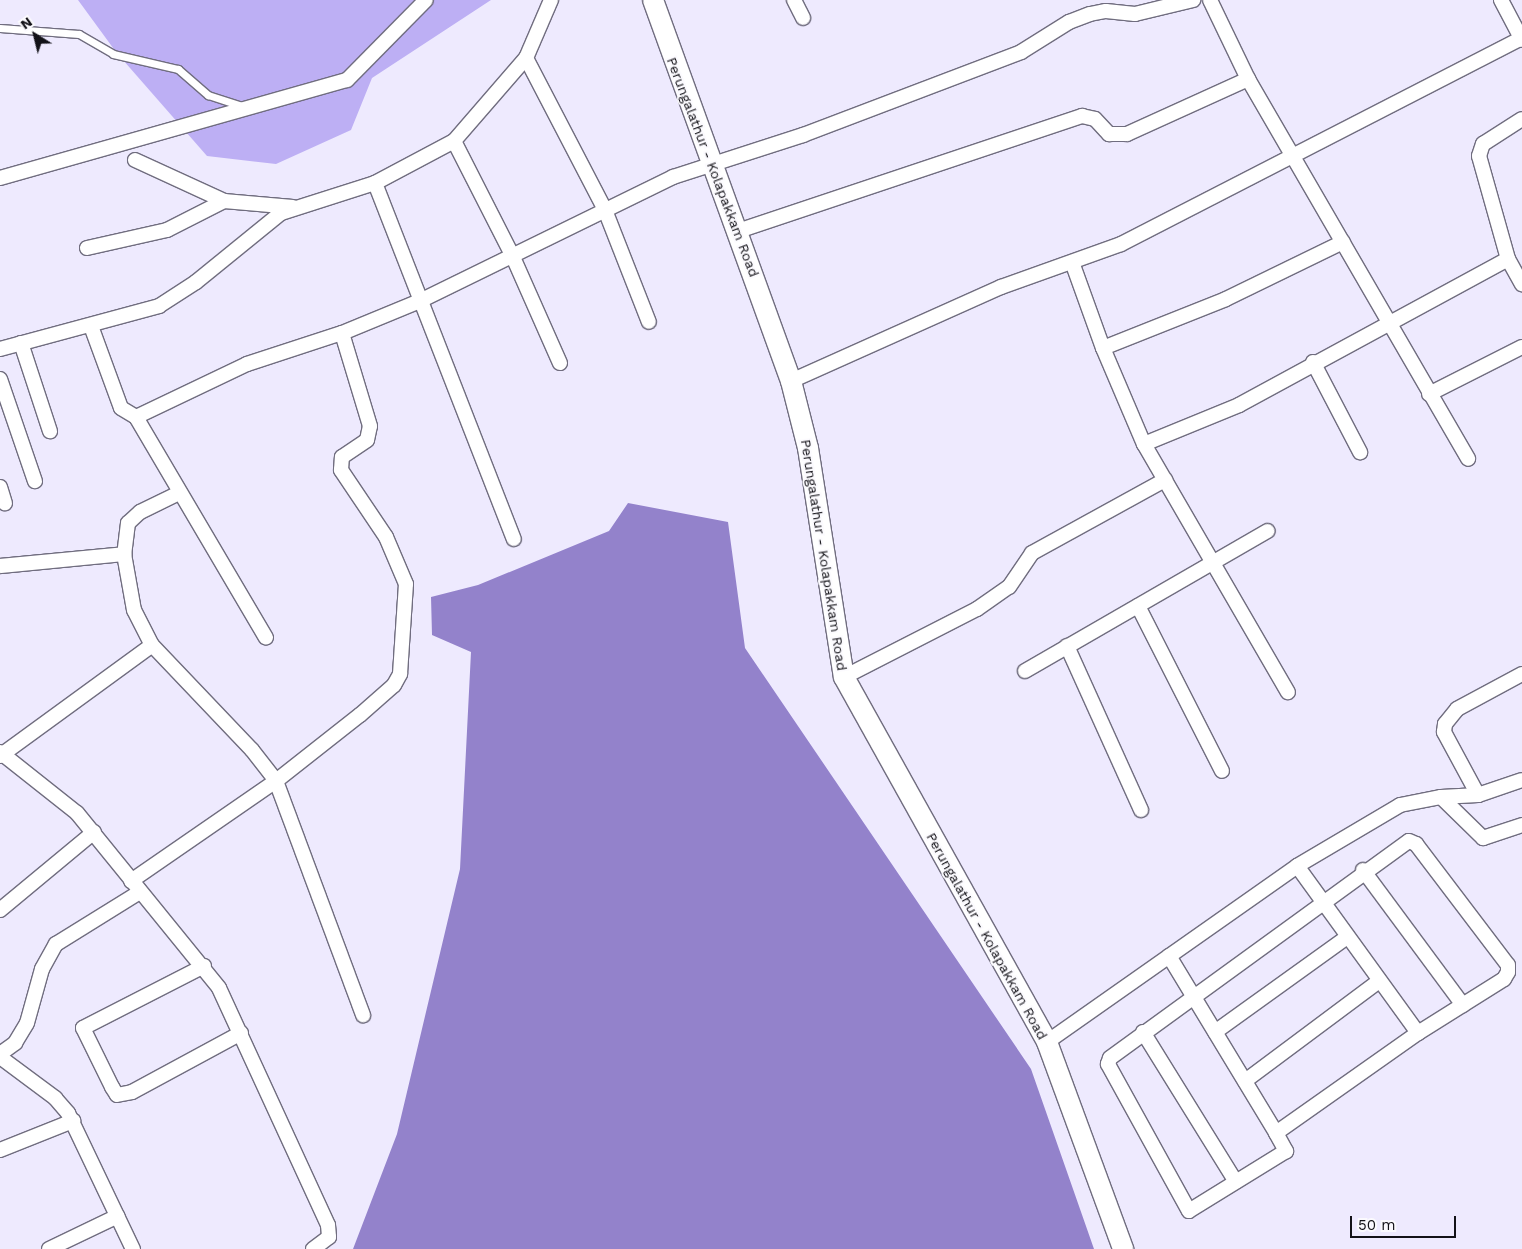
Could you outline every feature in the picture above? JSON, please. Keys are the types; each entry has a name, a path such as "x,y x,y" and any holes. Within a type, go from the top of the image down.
{"main road":[{"name":"Perungalathur - Kolapakkam Road","path":"653,0 791,381 808,448 844,677 1047,1042 1124,1249"}],"street":[{"path":"0,178 245,107 313,92 347,80 426,0"},
{"path":"0,349 91,326 175,298 267,223 293,207 375,183 454,141 526,58 550,0"},
{"path":"794,0 803,18"},
{"path":"136,417 247,364 342,333 422,300 513,258 605,210 712,161 803,134 1021,52 1069,22 1090,14 1106,11 1135,14 1193,0"},
{"path":"1210,0 1248,79 1468,459"},
{"path":"791,381 1000,287 1121,244 1521,39 1504,1"},
{"path":"526,58 605,210 649,322"},
{"path":"738,231 1082,116 1095,119 1109,134 1127,134 1248,79"},
{"path":"1522,119 1483,144 1479,156 1508,259 1522,284"},
{"path":"454,141 513,258 560,364"},
{"path":"135,160 224,201 293,207"},
{"path":"375,183 514,539"},
{"path":"87,248 167,230 224,201"},
{"path":"1103,348 1226,299 1343,242"},
{"path":"1144,444 1239,404 1313,362 1508,259"},
{"path":"1072,262 1103,348 1144,444 1211,565 1288,692"},
{"path":"91,326 121,408 136,417 266,638"},
{"path":"131,881 276,781 360,715 394,685 400,674 406,584 386,537 341,470 342,458 367,440 370,426 342,333"},
{"path":"21,343 50,431"},
{"path":"1429,394 1522,347"},
{"path":"1313,362 1360,452"},
{"path":"0,379 35,481"},
{"path":"844,677 977,609 1009,587 1032,553 1165,480"},
{"path":"0,487 5,503"},
{"path":"179,492 132,518 126,529 124,554 134,610 152,645 252,750 276,781 363,1015"},
{"path":"1025,671 1267,531"},
{"path":"0,566 124,554"},
{"path":"1138,606 1222,771"},
{"path":"152,645 1,754 77,813 140,892 204,966 240,1033 328,1225 329,1237 313,1249"},
{"path":"1066,646 1141,810"},
{"path":"1478,795 1444,732 1445,724 1457,709 1522,674"},
{"path":"1047,1042 1297,866 1400,805 1441,797 1478,795 1522,780"},
{"path":"1441,797 1483,838 1522,825"},
{"path":"0,910 94,832"},
{"path":"1169,956 1193,995 1215,1032 1245,1080 1286,1151 1193,1210 1186,1208 1108,1064 1110,1058 1143,1032 1193,995 1323,903 1363,870 1404,842 1412,841 1508,965 1504,979 1418,1033 1276,1133"},
{"path":"1297,866 1418,1033"},
{"path":"1363,870 1463,1005"},
{"path":"134,1249 73,1121 55,1098 0,1055 15,1043 27,1023 42,969 56,944 140,892"},
{"path":"1215,1032 1347,937"},
{"path":"204,966 83,1028 112,1087 117,1095 132,1092 240,1033"},
{"path":"1245,1080 1379,981"},
{"path":"1143,1032 1236,1182"},
{"path":"0,1150 73,1121"},
{"path":"49,1249 118,1216"}],"lane":[{"path":"0,28 80,34 113,54 173,67 188,74 211,97 245,107"}],"shaded area":[{"path":"78,0 491,0 372,78 351,130 276,164 207,156 116,52"},
{"path":"628,503 728,522 745,648 1031,1069 1094,1249 353,1249 397,1134 460,869 471,652 432,635 431,597 478,585 609,531"}]}
